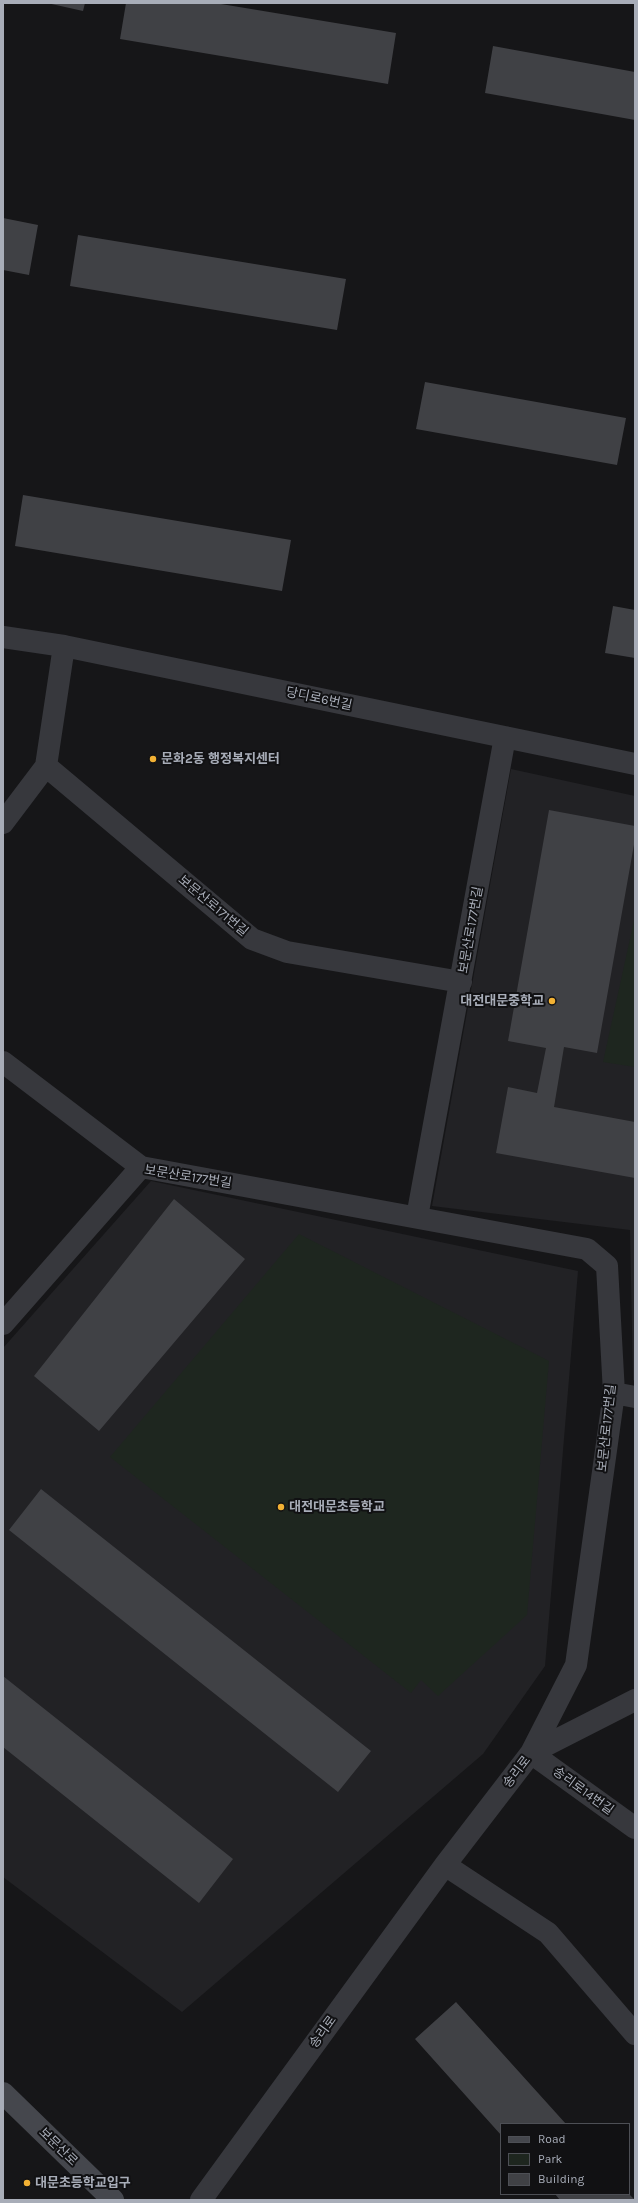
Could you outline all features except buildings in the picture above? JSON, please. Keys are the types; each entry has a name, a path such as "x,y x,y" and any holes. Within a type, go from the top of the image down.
{"main road":[{"name":"보문산로","path":"3,2093 113,2200"}],"street":[{"name":"당디로6번길","path":"3,637 64,646 635,764"},
{"path":"3,823 46,766 64,646"},
{"name":"보문산로177번길","path":"417,1217 506,738"},
{"name":"보문산로171번길","path":"46,766 252,938 287,952 461,982"},
{"path":"3,1062 141,1167"},
{"name":"보문산로177번길","path":"3,1324 141,1167 587,1249 607,1266 614,1393 576,1665 531,1753"},
{"path":"614,1393 635,1397"},
{"name":"송리로","path":"201,2200 445,1865 531,1753 635,1700"},
{"name":"송리로14번길","path":"531,1753 635,1828"},
{"path":"445,1865 548,1933 635,2034"}],"shaded area":[{"name":"대전대문중학교","path":"511,769 635,796 635,1381 633,1380 630,1230 432,1206"},
{"name":"대전대문초등학교","path":"151,1181 578,1271 545,1666 483,1754 182,2012 3,1877 3,1348"}],"green space":[{"path":"635,916 635,1067 603,1062"},
{"path":"299,1234 549,1361 527,1615 438,1696 421,1680 411,1693 110,1457"}],"place":[{"name":"문화2동 행정복지센터","path":"153,759"},
{"name":"대전대문중학교","path":"552,1001"},
{"name":"대전대문초등학교","path":"281,1507"},
{"name":"대문초등학교입구","path":"27,2183"}]}
